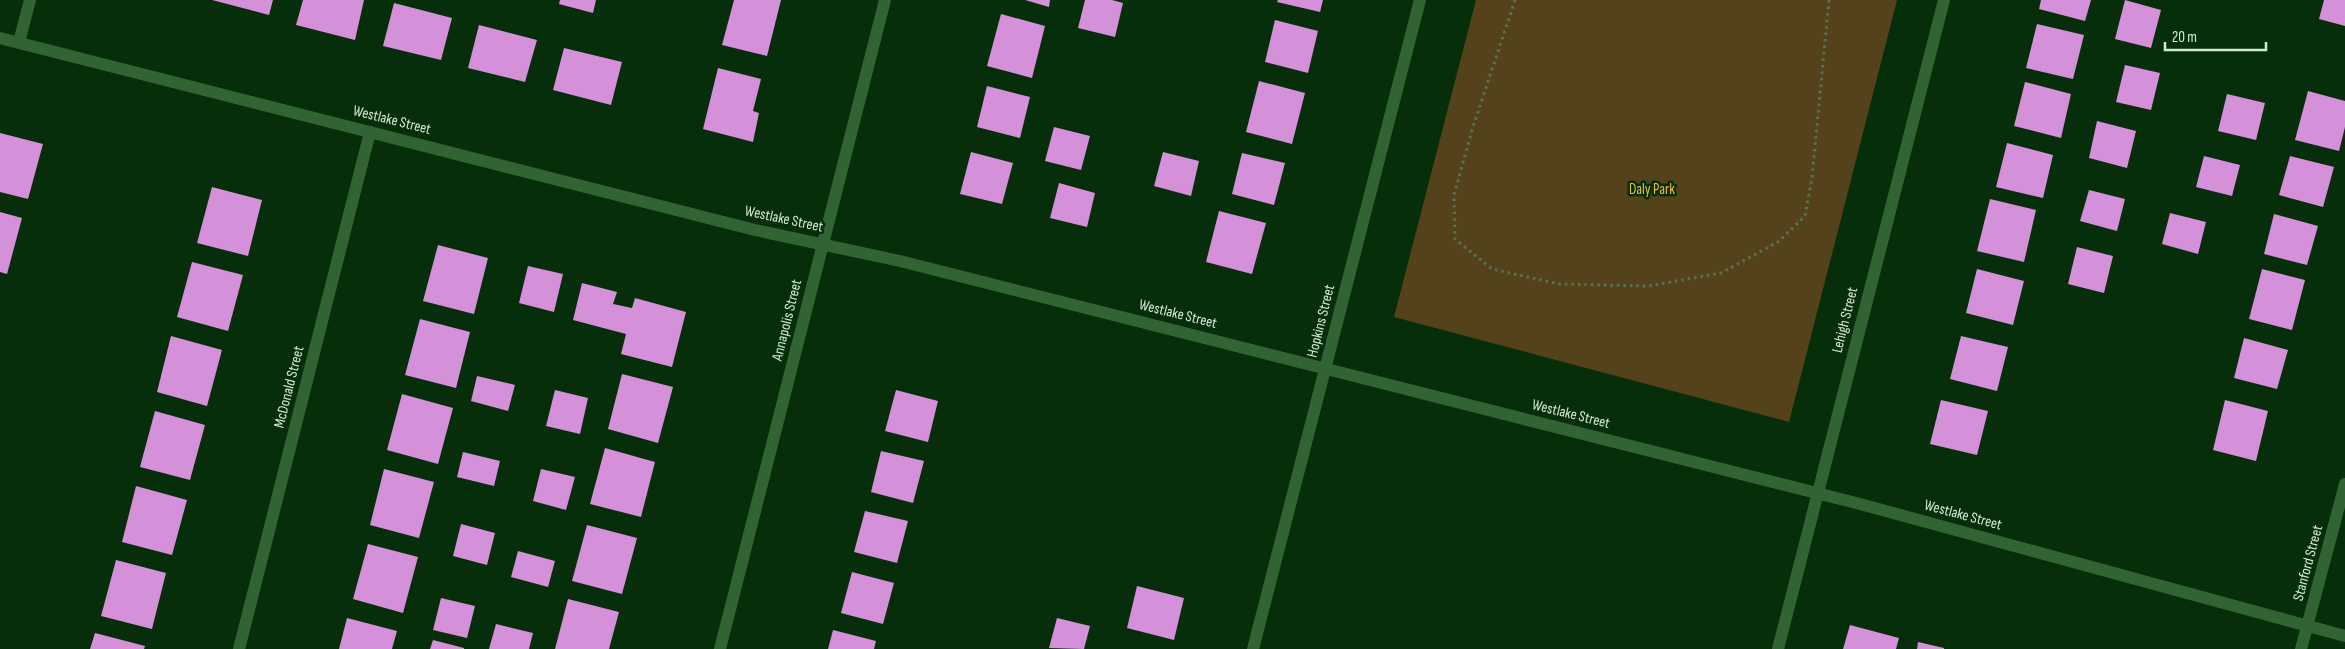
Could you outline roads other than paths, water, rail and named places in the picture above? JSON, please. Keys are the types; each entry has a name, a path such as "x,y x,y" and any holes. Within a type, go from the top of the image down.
{"street":[{"path":"19,42 30,0"},
{"name":"Annapolis Street","path":"720,649 885,0"},
{"name":"Hopkins Street","path":"1253,649 1420,0"},
{"name":"Lehigh Street","path":"1778,649 1944,0"},
{"name":"Westlake Street","path":"0,38 755,230 900,260 1818,493 2345,636"},
{"name":"McDonald Street","path":"239,649 370,132"},
{"name":"Stanford Street","path":"2302,649 2345,484"}],"park label":[{"name":"Daly Park","path":"1652,189"}]}
